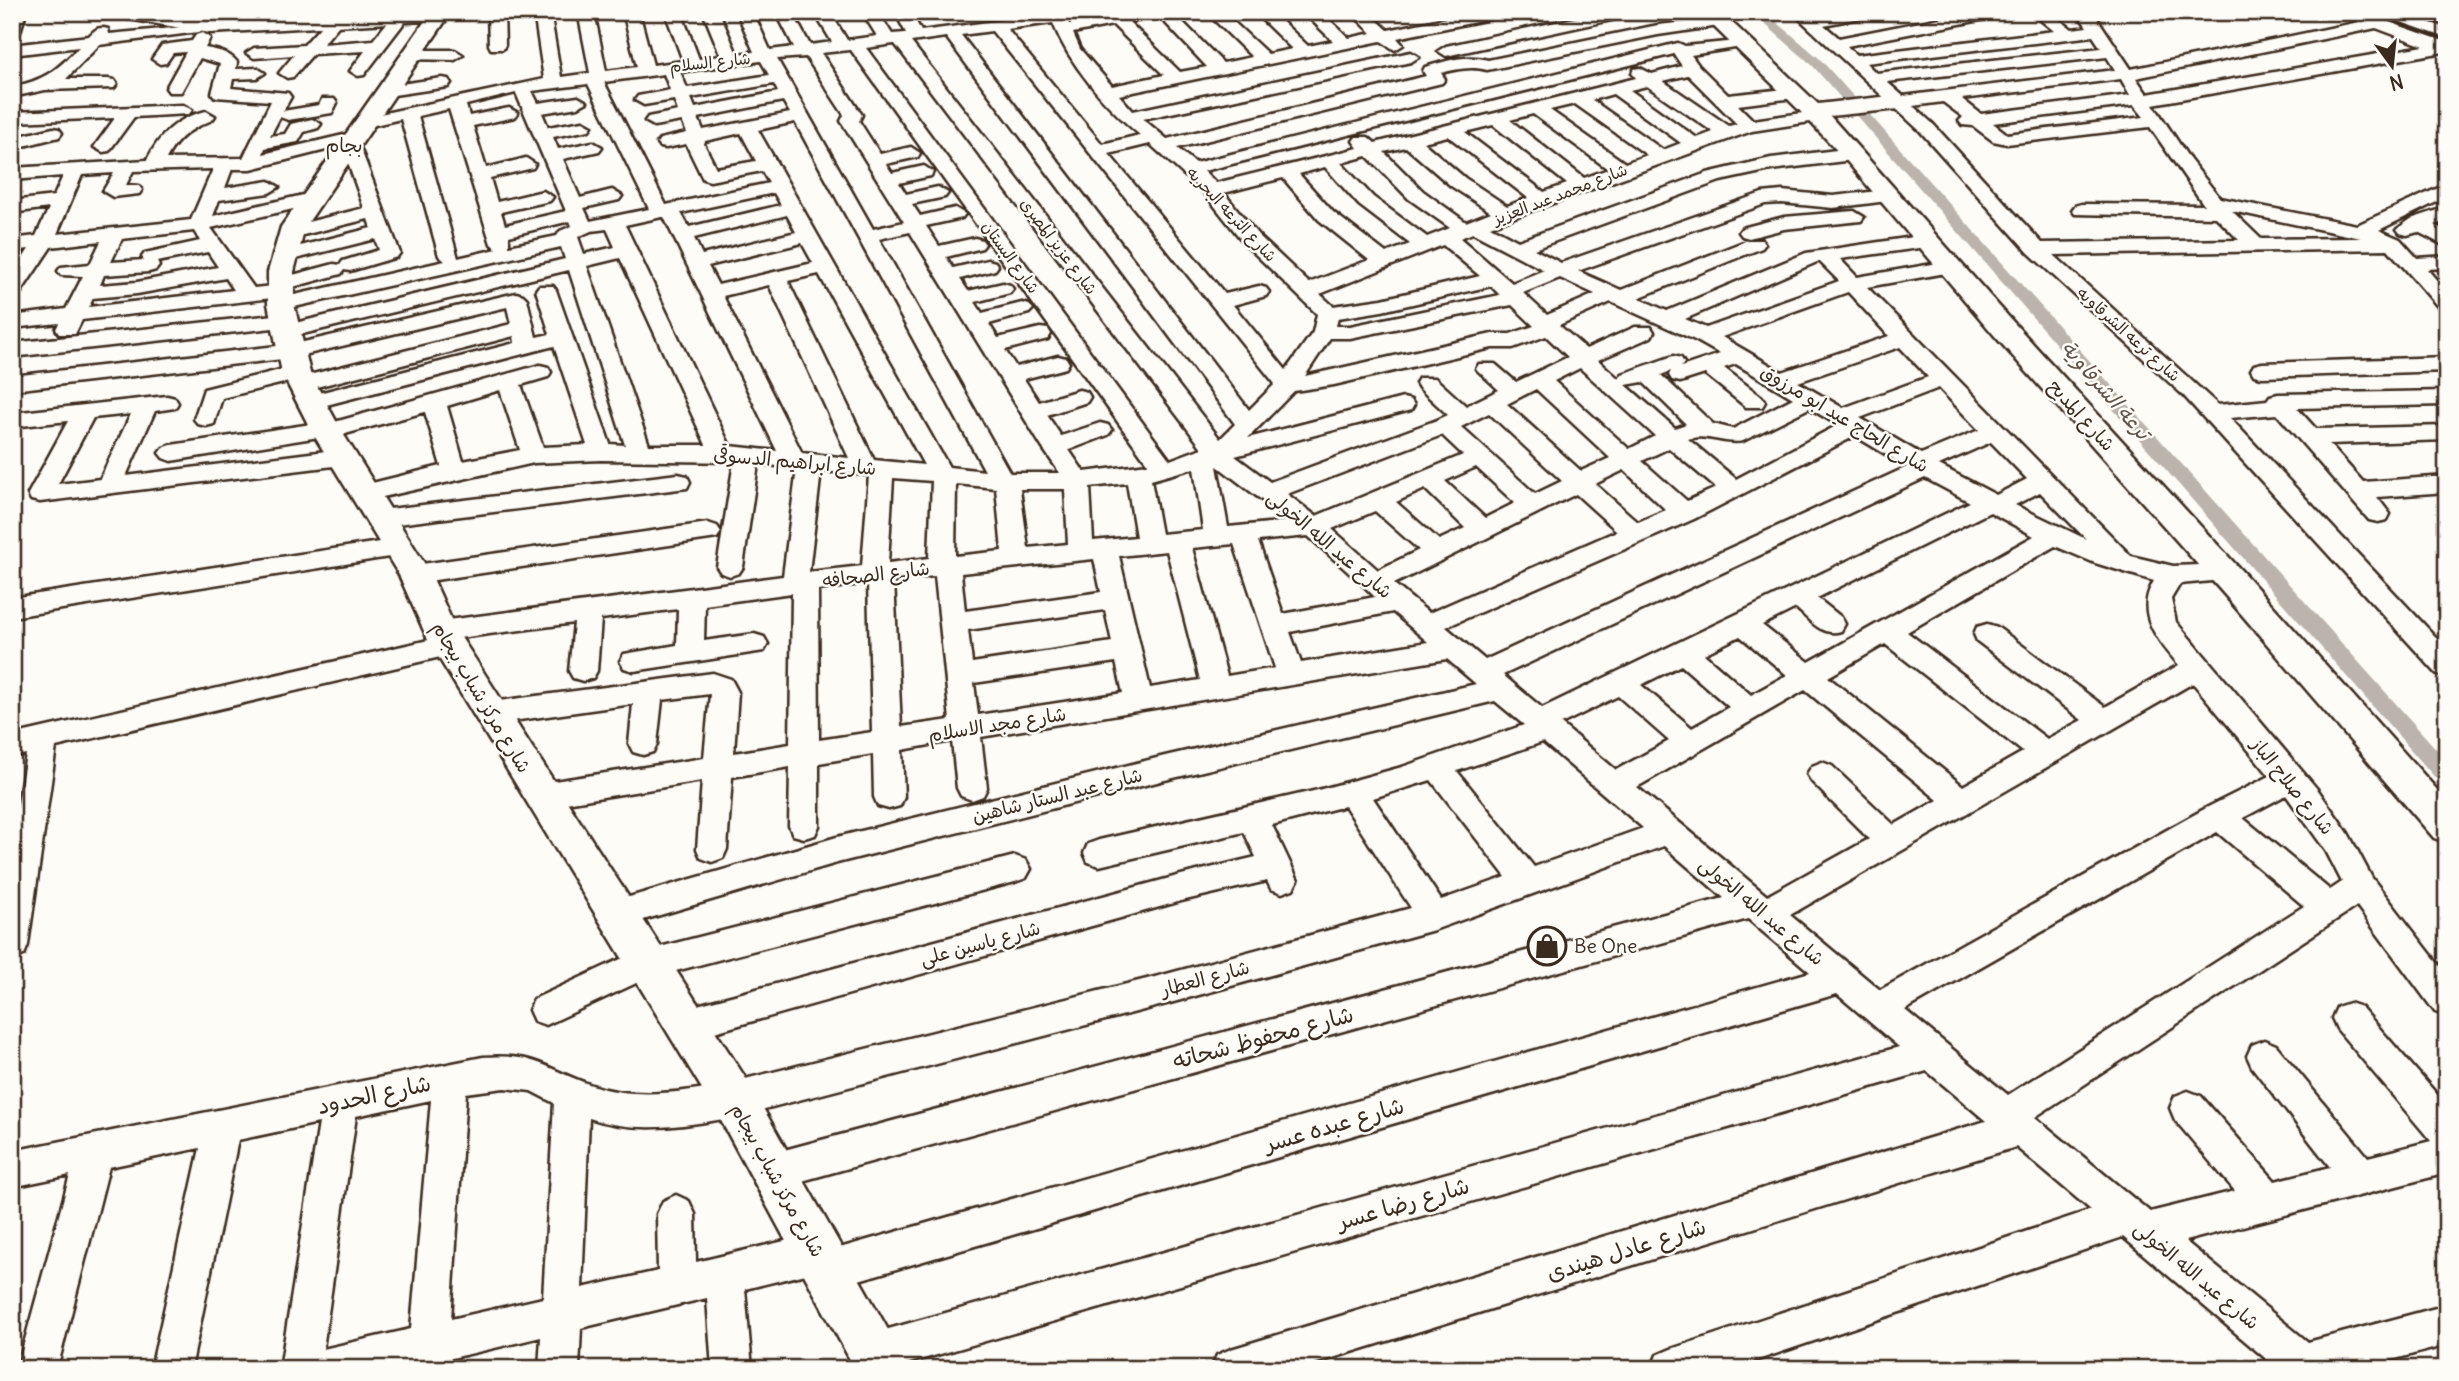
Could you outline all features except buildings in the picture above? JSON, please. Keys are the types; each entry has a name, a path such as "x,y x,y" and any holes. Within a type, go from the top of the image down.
{"highway":[{"path":"2429,12 2447,18"}],"main road":[{"path":"125,13 220,21 456,13"},
{"path":"296,347 312,199 403,73 456,13"},
{"name":"شارع المديح","path":"1714,17 1813,107 1926,241 2224,573 2447,827"},
{"path":"1813,107 1893,102"},
{"name":"شارع مركز شباب بيجام","path":"296,347 373,505 407,561 444,638 734,1100 878,1361"}],"street":[{"path":"496,12 497,45"},
{"path":"542,12 553,82"},
{"path":"586,12 596,76 665,211 682,234 801,461 804,826"},
{"path":"631,12 646,70"},
{"path":"673,12 692,64"},
{"path":"711,12 731,60"},
{"path":"745,12 766,56 1005,480 1016,557"},
{"path":"784,12 853,115 850,120 863,142 1077,481 1093,549 1116,599 1139,701"},
{"name":"شارع البستان","path":"822,12 945,167 1165,470"},
{"path":"870,12 901,39"},
{"path":"901,39 903,12"},
{"path":"956,12 957,32 1247,424"},
{"path":"1162,12 1219,69"},
{"name":"شارع السلام","path":"403,73 456,102 522,87 596,76 996,26 1058,20 1117,20 1162,12"},
{"path":"1214,12 1264,60"},
{"path":"1262,12 1305,52"},
{"path":"1311,12 1346,43"},
{"path":"1097,151 1157,142 1436,79 1357,12"},
{"path":"1107,92 1384,36 1454,16 1499,12"},
{"path":"1442,51 1573,17 1625,12"},
{"path":"1639,12 1679,50 1692,69 1744,120"},
{"path":"1806,17 1868,12"},
{"path":"2039,12 2068,35"},
{"path":"2085,12 2153,121 2215,206 2256,245"},
{"path":"21,90 69,70 93,40 125,13"},
{"path":"1874,78 2119,66 2353,14 2445,48"},
{"path":"402,15 403,73 449,256"},
{"path":"286,72 309,56 323,16"},
{"path":"1430,72 1477,61 1487,65 1714,17"},
{"name":"شارع ترعه الشرقاويه","path":"1806,17 1874,78 1893,102 1926,127 2036,249 2213,413 2444,660"},
{"path":"1835,44 1960,20 2003,17 2029,39"},
{"name":"شارع الترعه البحريه","path":"1058,20 1072,50 1129,117 1212,190 1251,239 1308,291 1326,322"},
{"path":"1117,20 1176,78"},
{"path":"1960,20 1991,44"},
{"path":"12,50 161,32 220,21"},
{"path":"175,88 192,54 220,21"},
{"path":"1893,102 1947,96 2379,23"},
{"path":"996,26 1287,385"},
{"path":"1924,27 1951,49"},
{"path":"1415,29 1459,64"},
{"path":"1853,60 2098,31"},
{"path":"161,32 152,63 192,54 224,58 229,62 227,79 221,93 281,96 257,144 251,163"},
{"name":"شارع عزيز المصرى","path":"901,39 1217,453"},
{"path":"41,46 29,72 69,70 103,88 148,130 225,164 251,163 358,135 374,211 390,254 342,267 296,347 200,427 212,394 296,347 576,222 612,196"},
{"path":"1191,169 1623,61 1679,50 1747,48"},
{"path":"1714,58 1747,48"},
{"path":"1926,127 2140,100 2445,48"},
{"path":"254,53 309,56 442,83"},
{"path":"309,56 361,68 403,73 429,54 434,57 455,55"},
{"path":"1129,117 1411,57"},
{"path":"1623,61 1727,132"},
{"path":"670,67 696,137 695,144 710,174 768,164"},
{"path":"1212,190 1692,69"},
{"path":"227,79 257,73"},
{"path":"645,100 680,94 784,86"},
{"path":"654,121 784,86"},
{"path":"522,87 552,156 576,222 576,262 640,453"},
{"path":"21,90 103,88"},
{"path":"12,117 103,88"},
{"path":"1616,88 1695,144"},
{"path":"21,90 66,90 62,98 148,130 191,146 206,125 148,130 103,147"},
{"path":"1947,96 1999,137 2011,139 2153,121"},
{"path":"1578,98 1661,156"},
{"path":"1724,101 1813,107"},
{"path":"456,102 500,238 576,222 614,222 780,186"},
{"path":"532,109 578,102"},
{"path":"271,117 324,109 328,103"},
{"name":"شارع محمد عبد العزيز","path":"1308,291 1542,199 1727,132 1744,120 1813,107"},
{"path":"1536,108 1622,170"},
{"path":"1496,118 1581,185"},
{"path":"471,148 511,121"},
{"path":"257,144 292,138 296,128 313,124"},
{"path":"666,143 747,127 852,124"},
{"path":"542,133 583,126"},
{"path":"747,127 942,474 944,566 972,788"},
{"path":"1350,129 1501,285 1670,438 1734,490"},
{"path":"148,130 113,191 127,166 148,130"},
{"path":"1452,130 1542,199"},
{"path":"12,144 55,136 53,170"},
{"path":"1409,140 1458,183 1506,214"},
{"path":"820,151 863,142"},
{"path":"552,156 593,147"},
{"path":"471,148 523,156"},
{"path":"875,161 911,153"},
{"path":"1501,285 1524,252 1714,177 1771,164 1853,154"},
{"path":"945,167 990,156"},
{"path":"1329,161 1366,201 1453,235"},
{"path":"199,225 225,164"},
{"path":"12,174 127,166"},
{"path":"15,282 52,223 75,169"},
{"path":"1287,171 1326,216 1385,262"},
{"path":"887,180 924,172"},
{"path":"12,233 52,223 209,200 269,187"},
{"path":"488,203 539,191"},
{"path":"900,201 938,193"},
{"path":"2360,231 2443,194"},
{"path":"1291,675 1274,625 1230,535 1217,453 1287,385 1326,322 1350,332 1501,285 1560,270 1762,199 1782,197 1895,204"},
{"path":"12,222 52,223 114,235 199,225 312,199"},
{"path":"1287,385 1323,380 1492,341 1513,341 1784,223 1895,204"},
{"path":"2082,210 2215,206 2360,231 2387,239 2444,298"},
{"path":"12,207 52,223"},
{"path":"682,234 793,208"},
{"path":"296,347 374,211"},
{"path":"2036,249 2256,245 2387,239 2418,223 2447,213"},
{"path":"867,236 955,214"},
{"path":"614,222 721,453"},
{"path":"12,245 52,223"},
{"path":"2418,223 2447,241"},
{"path":"199,225 230,271 296,347"},
{"path":"171,453 296,347 382,232"},
{"path":"59,344 114,235"},
{"path":"696,263 808,235"},
{"name":"شارع الحاج عيد ابو مرزوق","path":"1453,235 1524,252 1705,336 1923,466 2054,536 2151,572 2173,575 2224,573"},
{"path":"1666,318 1824,254 1926,241"},
{"path":"933,254 975,244"},
{"path":"12,322 80,303 212,245"},
{"path":"85,412 40,493 109,486 296,347 576,262 626,250"},
{"path":"1824,254 1942,379 2125,564"},
{"path":"2412,264 2447,262"},
{"path":"711,293 825,266"},
{"path":"947,276 988,266"},
{"path":"1705,336 1852,284 1950,267"},
{"path":"68,271 97,269 146,274 230,271"},
{"path":"776,278 874,469 888,797"},
{"path":"962,299 1003,289"},
{"path":"546,290 601,452"},
{"path":"12,383 202,363 296,347 515,299 518,299 525,337"},
{"path":"1224,309 1264,300"},
{"path":"171,332 183,303"},
{"path":"50,305 183,303 433,402 540,372"},
{"path":"975,321 1022,309"},
{"path":"12,351 171,332 296,347 563,337"},
{"path":"1269,492 1454,420 1643,332"},
{"path":"991,347 1040,334"},
{"path":"1781,380 1904,338"},
{"path":"1611,386 1646,373 1708,366 1740,355"},
{"path":"1010,376 1058,363"},
{"path":"2262,370 2447,364"},
{"path":"1708,366 1754,402"},
{"path":"1487,369 1514,391"},
{"path":"1646,373 1704,428"},
{"path":"1538,379 1685,513"},
{"path":"1426,625 1734,490 1849,422 1942,379"},
{"path":"508,381 534,455"},
{"path":"1427,383 1479,457 1533,506"},
{"path":"1032,412 1079,397"},
{"path":"1274,625 1387,592 1437,552 1670,438 1697,428 1733,436 1743,434 1811,398"},
{"path":"2213,413 2279,404 2447,398"},
{"path":"433,402 454,471"},
{"path":"1492,402 1636,535"},
{"path":"13,422 156,404 109,486"},
{"path":"2279,404 2378,514"},
{"name":"شارع ابراهيم الدسوقى","path":"373,505 454,471 534,455 601,452 721,453 1005,480 1077,481 1165,470 1217,453 1403,405"},
{"path":"1054,447 1100,430"},
{"name":"شارع عبد الستار شاهين","path":"616,914 837,850 1165,768 1491,681 1994,432"},
{"path":"2308,437 2447,433"},
{"name":"شارع عبد الله الخولى","path":"1217,453 1314,527 1758,909 2305,1366"},
{"path":"730,567 747,455"},
{"name":"شارع الصحافه","path":"12,746 444,638 588,611 877,573 1314,527 1479,457"},
{"path":"1138,474 1150,543"},
{"path":"1428,478 1483,530"},
{"path":"1099,853 1352,792 1437,767 1543,726 1621,683 1742,623 2042,481"},
{"path":"373,505 678,482"},
{"path":"2357,490 2447,484"},
{"path":"1377,499 1437,552"},
{"path":"14,611 407,561 708,532"},
{"path":"1614,786 2054,536"},
{"path":"1177,540 1216,688"},
{"name":"شارع صلاح الباز","path":"2173,575 2161,587 2157,602 2161,620 2195,670 2291,779 2330,831 2361,887 2447,1001"},
{"path":"1798,596 1832,624"},
{"path":"690,653 692,598"},
{"path":"953,622 1116,599"},
{"path":"583,671 588,611"},
{"path":"1742,623 1961,802"},
{"path":"1888,632 2046,754"},
{"path":"1987,634 2104,721"},
{"path":"634,661 754,644"},
{"name":"شارع مجد الاسلام","path":"541,795 966,729 1452,648"},
{"path":"959,675 1127,650"},
{"path":"1684,652 1749,709"},
{"name":"شارع محفوظ شحاته","path":"773,1171 1758,909 1891,842 2195,670"},
{"path":"491,713 713,683 721,686 724,692 712,849"},
{"path":"1621,683 1690,743"},
{"path":"643,744 649,691"},
{"path":"12,945 20,846 43,738"},
{"path":"1437,767 1528,882"},
{"path":"1822,774 1891,842"},
{"path":"1877,1009 2219,816 2291,779"},
{"path":"1352,792 1434,916"},
{"path":"2219,816 2329,908"},
{"name":"شارع ياسين على","path":"686,1024 1181,888 1280,874 1253,817"},
{"name":"شارع العطار","path":"734,1100 1159,991 1434,916 1668,832"},
{"path":"546,1010 648,964 1015,869"},
{"name":"شارع عادل هيندى","path":"1231,1369 2013,1122 2361,887"},
{"name":"شارع عبده عسر","path":"324,1369 428,1356 561,1312 677,1284 724,1273 823,1261 1841,978"},
{"path":"2349,1018 2447,1133"},
{"name":"شارع رضا عسر","path":"878,1361 1931,1054"},
{"path":"2264,1056 2361,1177"},
{"name":"شارع الحدود","path":"12,1169 450,1079 510,1072 534,1075 572,1095 621,1109 705,1106 734,1100"},
{"path":"428,1356 450,1079"},
{"path":"559,1369 572,1095"},
{"path":"300,1369 340,1101"},
{"path":"2188,1108 2267,1201"},
{"path":"171,1369 223,1125"},
{"path":"37,1369 95,1152"},
{"path":"1671,1369 2136,1224 2267,1201 2447,1155"},
{"path":"676,1214 677,1284"},
{"path":"724,1273 732,1369"},
{"path":"2305,1366 2447,1325"}],"waterway":[{"name":"ترعة الشرقاوية","path":"1757,12 1816,62 2447,776"}],"railway":[{"path":"2367,12 2447,40"}],"place":[{"name":"Be One","path":"1547,946"}],"district":[{"name":"بجام","path":"344,145"}]}
